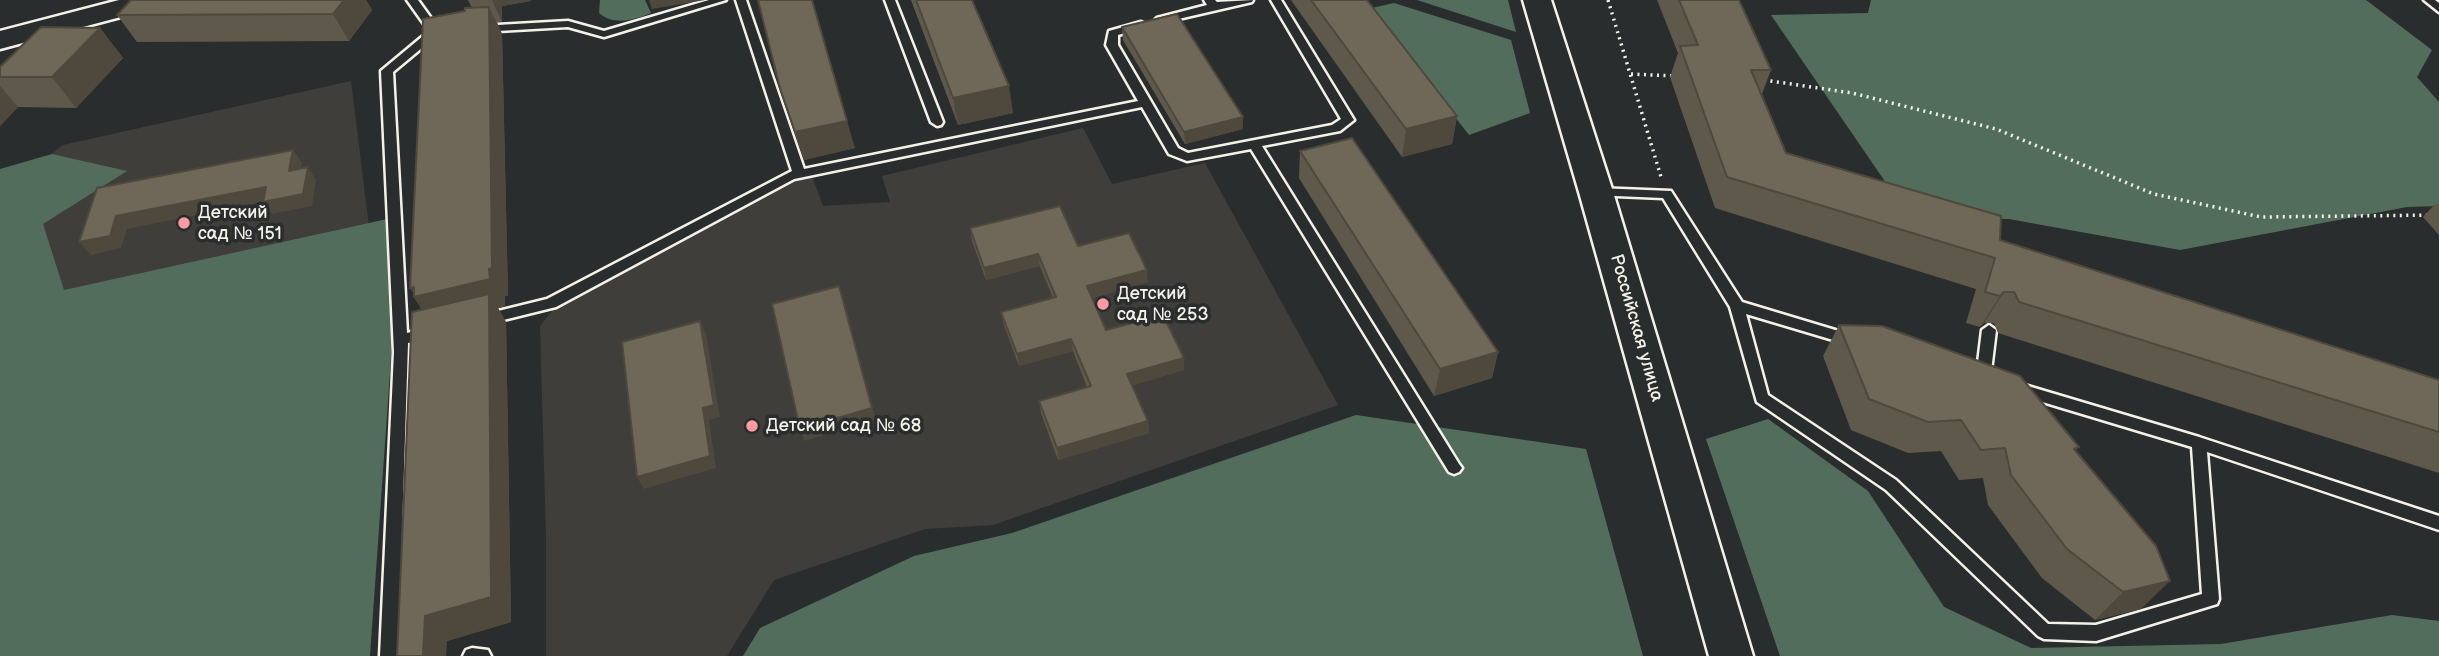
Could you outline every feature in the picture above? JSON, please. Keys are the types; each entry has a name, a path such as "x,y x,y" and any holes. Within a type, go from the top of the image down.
{"main road":[{"path":"0,40 152,0"},
{"name":"Российская улица","path":"1537,0 1596,192 1731,656"}],"lane":[{"path":"389,656 400,340 387,71 441,31 412,0"},
{"path":"461,30 568,24 604,34 721,0"},
{"path":"741,0 799,174"},
{"path":"890,0 937,122"},
{"path":"1248,0 1212,3 1113,33 1112,45 1173,151 1186,157 1336,128 1348,120 1276,0"},
{"path":"2429,0 2439,9"},
{"path":"475,321 551,303 790,176 1145,103"},
{"path":"1254,144 1454,468"},
{"path":"1596,192 1667,194 1737,306 1762,398 1891,485 2044,631 2096,633 2211,599 2199,443"},
{"path":"1737,306 1866,345"},
{"path":"1989,330 1989,381 2199,443 2439,523"},
{"path":"400,340 438,331"},
{"path":"472,656 482,656"}],"path":[{"path":"1608,0 1667,194"},
{"path":"1631,74 1676,76"},
{"path":"1762,79 1852,93 1996,129 2154,194 2261,217 2439,215"}],"shaded area":[{"name":"Детский сад № 151","path":"351,81 372,251 0,337 0,195 63,145"},
{"path":"1083,128 1112,184 1205,163 1338,405 993,525 925,529 774,580 727,656 546,656 546,536 540,326 572,286 768,186 812,176 823,206 890,202 882,176"}],"green space":[{"path":"600,0 645,0 651,13 618,21 599,13"},
{"path":"1417,0 1508,0 1516,32"},
{"path":"1871,0 2366,0 2432,50 2417,77 2439,102 2439,206 2407,207 2180,250 2009,219 1910,218 1771,15 1868,13"},
{"path":"1394,3 1511,40 1530,113 1469,135 1373,13 1372,8"},
{"path":"52,154 127,171 43,224 64,290 401,216 370,656 0,656 0,169"},
{"path":"1356,415 1586,449 1643,656 743,656 760,628 914,556 1012,533"},
{"path":"1768,419 1868,491 1944,607 2031,648 2221,644 2392,615 2439,621 2439,656 1780,656 1706,439"}],"building":[{"path":"131,0 344,0 333,14 117,15"},
{"path":"758,0 812,0 847,121 795,132 780,88"},
{"path":"916,0 972,0 1009,86 953,98"},
{"path":"1311,0 1367,0 1457,116 1406,129"},
{"path":"1679,0 1739,0 1771,70 1751,70 1786,153 2001,216 2000,240 2439,380 2439,432 2019,302 2014,292 2004,292 2000,296 1985,292 1995,258 1727,177 1680,46 1698,45"},
{"path":"489,7 490,279 414,297 414,287 410,288 423,19 465,11 465,8"},
{"path":"1177,14 1243,117 1184,132 1122,27"},
{"path":"41,27 100,28 52,77 0,77 0,67"},
{"path":"1352,138 1498,352 1440,369 1300,151"},
{"path":"293,150 289,171 308,167 303,194 263,202 266,187 116,216 110,236 79,242 97,188"},
{"path":"1060,206 1078,246 1129,233 1147,270 1087,286 1106,330 1163,315 1184,358 1127,374 1148,421 1057,448 1039,401 1091,386 1071,339 1017,354 1001,312 1056,297 1038,254 984,268 970,228"},
{"path":"839,286 872,408 800,429 772,304"},
{"path":"489,294 491,597 425,616 423,656 397,656 412,312"},
{"path":"700,321 714,405 703,408 710,456 637,477 622,342"},
{"path":"1839,325 1882,326 2020,376 2079,447 2074,449 2156,546 2170,581 2123,592 2067,549 2011,475 2005,448 1981,450 1961,420 1928,422 1869,399"}],"place":[{"name":"Детский сад № 151","path":"184,223"},
{"name":"Детский сад № 253","path":"1103,304"},
{"name":"Детский сад № 68","path":"752,426"}]}
